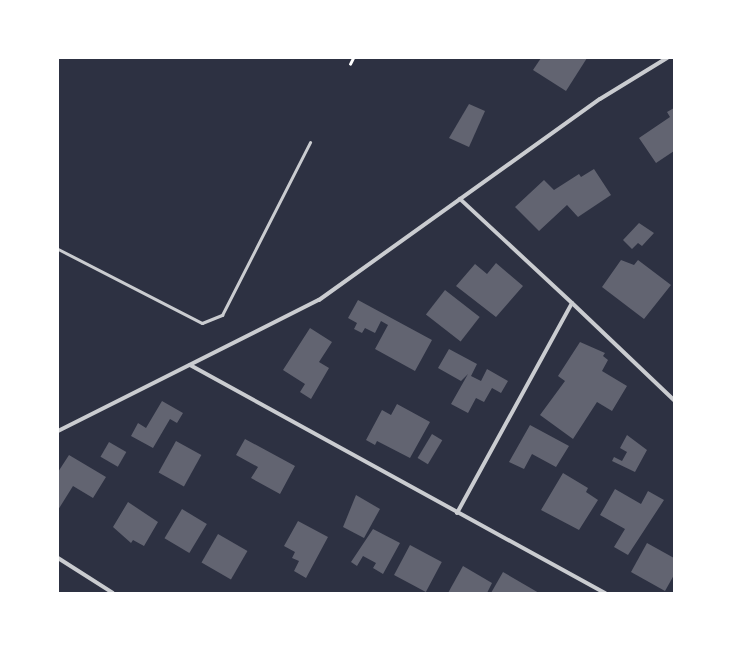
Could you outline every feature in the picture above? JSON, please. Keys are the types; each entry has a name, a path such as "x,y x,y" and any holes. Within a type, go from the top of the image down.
{"street":[{"path":"58,431 319,300 600,99 667,58"},
{"path":"460,199 674,400"},
{"path":"457,512 572,303"},
{"path":"190,365 605,593"},
{"path":"58,558 113,593"}],"lane":[{"path":"58,250 202,323 222,315 310,142"}],"path":[{"path":"350,64 353,58"}],"building":[{"path":"541,58 587,58 566,91 533,70"},
{"path":"469,104 485,111 469,147 449,138"},
{"path":"674,108 674,151 656,163 639,138 670,117 667,112"},
{"path":"594,169 611,195 578,217 567,205 539,231 515,207 544,180 554,190 579,174 581,177"},
{"path":"639,223 654,233 642,246 638,243 632,249 623,240"},
{"path":"621,260 634,265 638,260 671,285 644,319 602,287"},
{"path":"496,263 523,286 496,317 456,286 475,264 487,274"},
{"path":"445,290 480,317 461,342 426,314"},
{"path":"358,300 432,340 415,371 375,349 388,325 381,321 375,333 365,328 362,333 354,329 357,323 348,318"},
{"path":"310,328 332,342 319,362 329,368 311,399 300,392 305,384 283,370"},
{"path":"580,342 605,353 603,356 608,360 602,371 627,386 612,411 597,402 573,439 540,415 565,381 558,376"},
{"path":"449,349 477,364 471,376 481,381 487,369 508,381 501,393 492,388 484,402 476,398 468,413 451,404 468,374 461,381 438,368"},
{"path":"162,401 183,413 177,423 170,419 153,448 131,436 138,423 146,428"},
{"path":"397,404 430,422 410,458 377,441 375,445 366,440 382,410 391,415"},
{"path":"530,425 569,446 556,467 532,454 524,469 509,462"},
{"path":"432,434 442,440 428,464 418,458"},
{"path":"627,435 647,450 635,472 612,461 614,457 622,461 627,452 620,448"},
{"path":"245,439 295,466 280,494 251,478 258,467 236,455"},
{"path":"176,441 201,455 184,487 159,472"},
{"path":"109,442 126,452 118,467 100,457"},
{"path":"69,455 106,477 93,498 73,486 58,510 58,472"},
{"path":"563,473 588,488 586,492 598,500 579,530 541,510"},
{"path":"615,489 641,504 648,491 664,500 628,555 614,547 625,529 600,515"},
{"path":"356,495 380,509 364,538 343,527"},
{"path":"128,502 158,522 144,546 133,540 131,543 113,527"},
{"path":"182,509 207,524 189,553 164,538"},
{"path":"298,521 328,537 306,578 294,571 299,561 292,558 295,552 284,546"},
{"path":"373,529 400,543 383,574 373,568 376,563 363,556 357,566 351,562"},
{"path":"218,534 247,551 231,580 202,563"},
{"path":"647,543 674,558 674,575 665,591 631,572"},
{"path":"410,545 442,562 426,592 394,575"},
{"path":"463,566 492,583 487,593 448,593"},
{"path":"503,572 539,593 491,593"}]}
